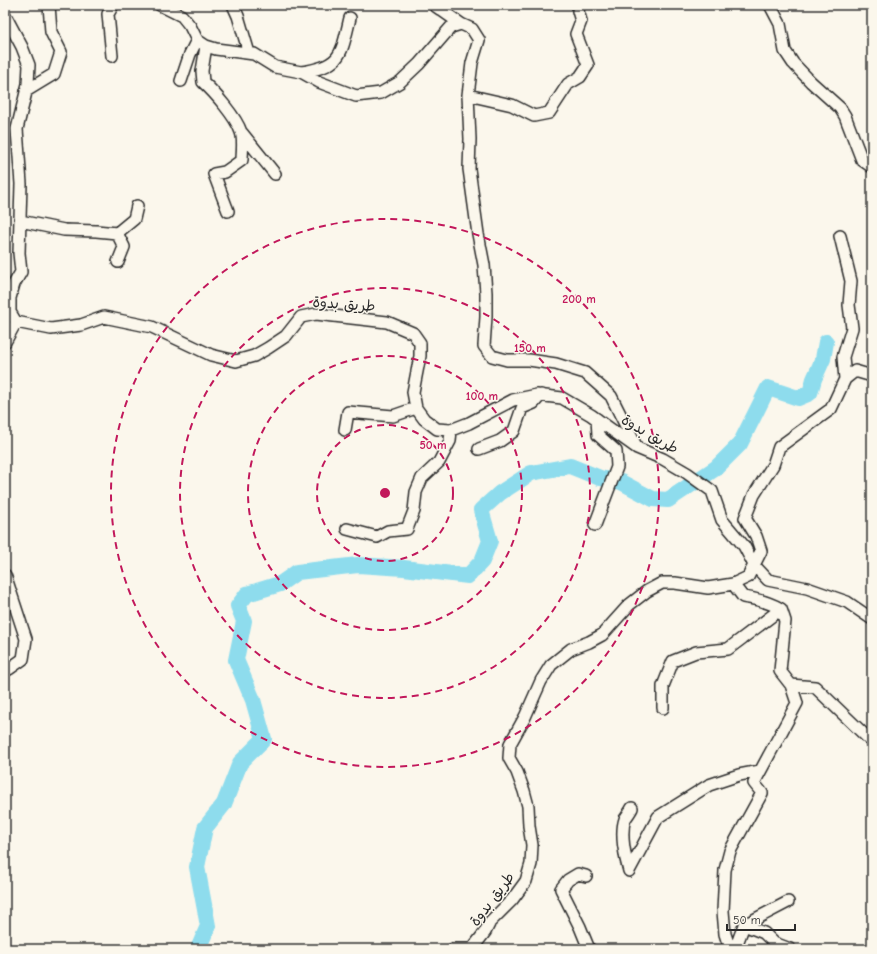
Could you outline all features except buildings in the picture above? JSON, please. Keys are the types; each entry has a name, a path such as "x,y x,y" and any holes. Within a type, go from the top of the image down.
{"street":[{"path":"26,91 54,74 61,52 51,32 49,5"},
{"path":"112,56 108,14 113,5"},
{"path":"160,5 182,16 202,43 216,49 254,54 275,66 301,72 319,82 356,96 381,93 400,82 419,64 451,27 461,24"},
{"path":"233,5 238,16 249,53"},
{"path":"434,5 461,24 472,29 479,40 472,62 468,95 470,139 469,169 484,265 486,293 484,346 492,356 507,360 529,360 556,364 585,373 611,396 637,448"},
{"path":"468,95 512,105 534,116 549,113 568,84 580,77 588,65 576,34 581,21 578,11 579,5"},
{"path":"770,5 780,24 785,51 793,63 811,82 840,108 845,116 862,160 872,168"},
{"path":"5,15 22,47 29,65 26,91 17,129 21,184 19,253 21,272 14,284 10,298 10,312 16,322 5,342"},
{"path":"301,72 318,70 335,61 343,48 350,18"},
{"path":"181,81 190,54 202,43"},
{"path":"202,43 203,82 212,90 242,133 275,174"},
{"path":"228,211 214,174 225,172 242,160 242,133"},
{"path":"20,221 64,230 117,233 134,219 137,206"},
{"path":"117,233 124,247 118,262"},
{"path":"840,236 851,281 849,305 852,328 843,357 845,379"},
{"name":"طريق بدوة","path":"16,322 51,329 81,325 104,316 152,327 211,355 236,361 254,356 286,336 301,316 316,314 387,322 413,333 420,343 420,356 413,392 416,408"},
{"path":"754,565 761,551 756,536 745,518 754,495 773,465 779,447 831,409 845,379 855,371 872,376"},
{"name":"طريق بدوة","path":"451,430 470,423 513,400 537,395 562,398 597,419 637,448 663,459 692,476 712,491 722,520 744,546 754,565 768,580 807,588 847,602 872,619"},
{"path":"479,449 500,440 514,431 522,408 534,403 541,395"},
{"path":"345,430 348,412 392,416 416,408 424,419 437,430 451,430 450,441 439,462 422,478 416,492 414,512 407,529 388,531 377,537 347,529"},
{"path":"595,524 617,467 616,451 598,435 597,419"},
{"name":"طريق بدوة","path":"472,949 485,932 490,922 512,900 526,881 532,864 532,845 528,806 517,772 509,758 510,744 525,717 541,681 551,665 571,649 602,635 629,605 647,591 662,583 675,583 708,588 733,584 748,577 754,565"},
{"path":"5,575 26,639 23,659 9,669"},
{"path":"730,949 725,934 723,912 725,870 730,851 762,793 754,783 798,703 791,685 780,672 785,621 781,609 770,603 743,597 733,584"},
{"path":"662,708 663,686 673,661 696,652 728,649 781,609"},
{"path":"791,685 815,687 871,739"},
{"path":"632,808 625,820 623,831 625,859 629,871 658,817 709,785 739,775 760,771"},
{"path":"586,876 578,874 568,880 561,889 589,949"},
{"path":"735,949 744,925 788,902"},
{"path":"744,925 764,933 774,944 790,949"},
{"path":"453,949 472,949"}],"waterway":[{"path":"198,949 208,926 197,867 205,828 224,804 240,763 264,739 253,700 236,660 244,621 238,606 247,594 280,584 297,572 358,565 404,568 468,576 482,561 490,541 481,510 500,493 531,473 570,466 600,478 621,482 653,499 668,500 716,468 740,444 768,388 798,398 810,393 814,379 823,359 826,342"}]}
